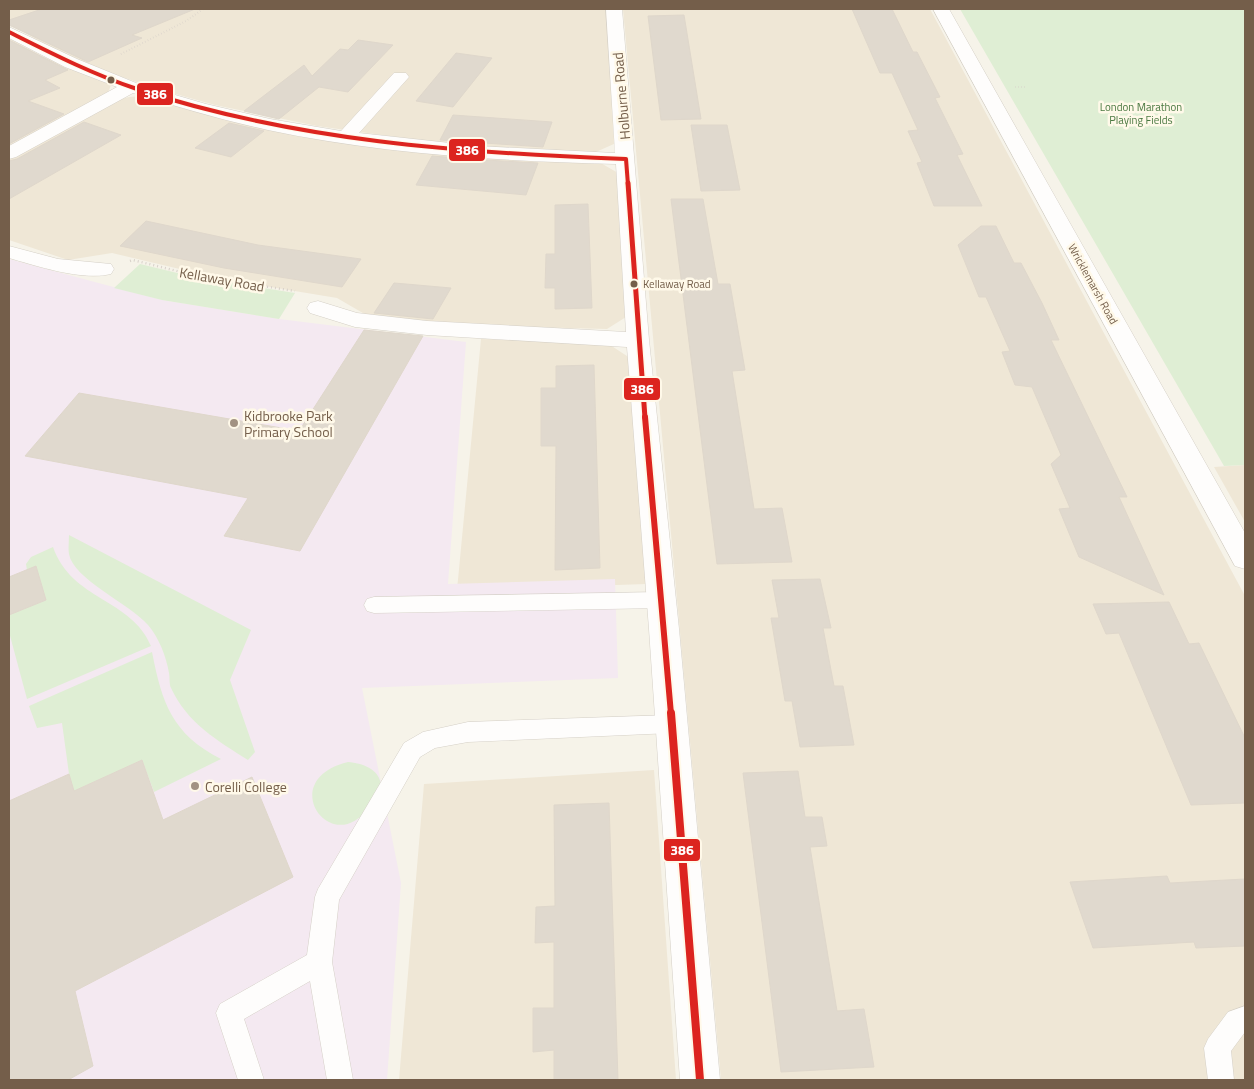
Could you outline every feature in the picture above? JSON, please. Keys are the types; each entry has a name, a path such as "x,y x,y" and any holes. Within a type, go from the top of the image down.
{"street":[{"name":"Holburne Road","path":"614,9 638,340 662,600 700,1080"},
{"name":"Wricklemarsh Road","path":"941,9 1245,558"},
{"path":"9,32 88,72 131,87 235,116 346,137 475,152 626,159"},
{"path":"346,137 400,77"},
{"path":"9,153 131,87"},
{"path":"9,252 57,265 102,269"},
{"path":"318,308 355,320 427,328 638,340"}],"lane":[{"path":"374,605 662,600"},
{"path":"340,1080 319,962 327,897 412,750 431,739 468,732 671,724"},
{"path":"251,1080 229,1013 319,962"},
{"path":"1221,1080 1217,1048 1236,1021 1245,1019"}],"path":[{"path":"88,72 186,21 204,9"},
{"name":"Kellaway Road","path":"102,269 134,260 197,276 306,292 318,308"}],"shaded area":[{"path":"9,9 607,9 616,143 596,152 506,148 425,141 317,126 215,105 154,88 99,69 42,43 9,23"},
{"path":"623,9 930,9 1245,596 1245,1080 721,1080"},
{"path":"9,38 42,56 111,85 107,95 9,149"},
{"path":"143,96 267,128 599,162 618,173 626,317 607,329 486,326 368,316 337,298 222,279 112,253 68,260 9,240 9,158 113,101"},
{"path":"9,259 162,300 279,319 466,342 448,584 615,579 618,678 362,688 401,883 387,1080 9,1080"},
{"path":"481,339 607,343 630,358 647,584 457,590"},
{"path":"1245,465 1245,522 1214,467"},
{"path":"654,770 676,1080 399,1080 424,784"}],"green space":[{"name":"London Marathon Playing Fields","path":"960,9 1245,9 1245,465 1224,466"},
{"path":"140,264 194,277 295,293 279,319 162,300 114,288"},
{"path":"69,535 251,630 230,680 255,752 248,760 204,730 186,711 171,688 164,654 152,630 140,617 80,573 69,554"},
{"path":"53,547 62,565 74,578 130,618 142,630 151,646 27,699 9,632 9,615 46,600 36,566 27,570 26,564 31,557"},
{"path":"152,652 165,702 180,728 204,749 221,759 154,792 142,760 74,791 69,774 62,723 37,728 29,706"},
{"path":"348,762 372,769 381,784 380,791 369,807 354,821 340,825 327,821 317,811 312,798 315,784 326,771"}],"building":[{"path":"42,9 195,9 132,35 142,38 88,62 9,25 9,20"},
{"path":"852,9 892,9 913,52 917,52 940,97 935,98 963,154 957,155 982,206 934,206 917,163 922,162 908,131 918,130 892,73 880,73"},
{"path":"684,15 701,119 661,120 648,16"},
{"path":"9,40 68,70 45,80 60,88 28,101 64,114 9,144"},
{"path":"358,40 393,45 348,92 319,87 279,119 244,111 304,65 312,76 340,49 348,50"},
{"path":"456,53 492,58 453,107 416,101"},
{"path":"453,115 552,122 543,147 440,140"},
{"path":"84,122 121,135 9,199 9,161 17,159"},
{"path":"229,123 264,131 231,157 195,148"},
{"path":"691,125 727,125 740,190 701,191"},
{"path":"432,156 538,163 526,195 416,185"},
{"path":"671,199 703,199 718,284 730,284 745,370 732,371 754,509 782,508 792,562 717,564"},
{"path":"588,204 592,308 555,309 555,288 545,288 546,254 555,254 555,205"},
{"path":"146,221 258,245 361,259 342,287 224,268 120,246"},
{"path":"981,226 996,226 1014,263 1021,263 1042,303 1059,340 1051,340 1127,497 1119,497 1164,595 1079,557 1059,509 1070,508 1051,464 1061,455 1032,387 1015,385 1002,352 1010,351 986,297 979,297 958,245"},
{"path":"394,283 451,288 433,319 374,313"},
{"path":"364,330 423,336 300,551 224,536 248,498 25,456 79,393 299,431"},
{"path":"594,365 600,568 555,570 556,446 541,446 541,388 556,388 556,366"},
{"path":"36,566 46,600 9,615 9,577"},
{"path":"820,579 831,628 823,628 834,686 843,686 854,745 800,747 792,701 785,701 771,618 779,618 772,580"},
{"path":"1169,602 1189,644 1199,643 1245,738 1245,803 1191,805 1119,633 1106,634 1093,604"},
{"path":"142,760 163,820 252,777 293,877 75,991 93,1066 68,1080 9,1080 9,801 69,774 74,791"},
{"path":"798,771 805,817 822,817 827,846 810,847 837,1011 864,1009 874,1067 781,1072 743,773"},
{"path":"609,803 618,1080 554,1080 554,1050 533,1052 533,1008 554,1008 554,942 535,943 536,907 555,906 554,805"},
{"path":"1167,876 1170,883 1245,879 1245,946 1196,948 1194,942 1093,948 1070,882"}],"transit line":[{"name":"386","path":"9,32 72,63 120,83 197,107 257,121 379,142 502,153 626,159"},
{"name":"386","path":"626,159 638,340 664,629 700,1080"}],"place":[{"name":"Kellaway Road","path":"634,284"},
{"name":"Kidbrooke Park Primary School","path":"234,423"},
{"name":"Corelli College","path":"195,786"}]}
